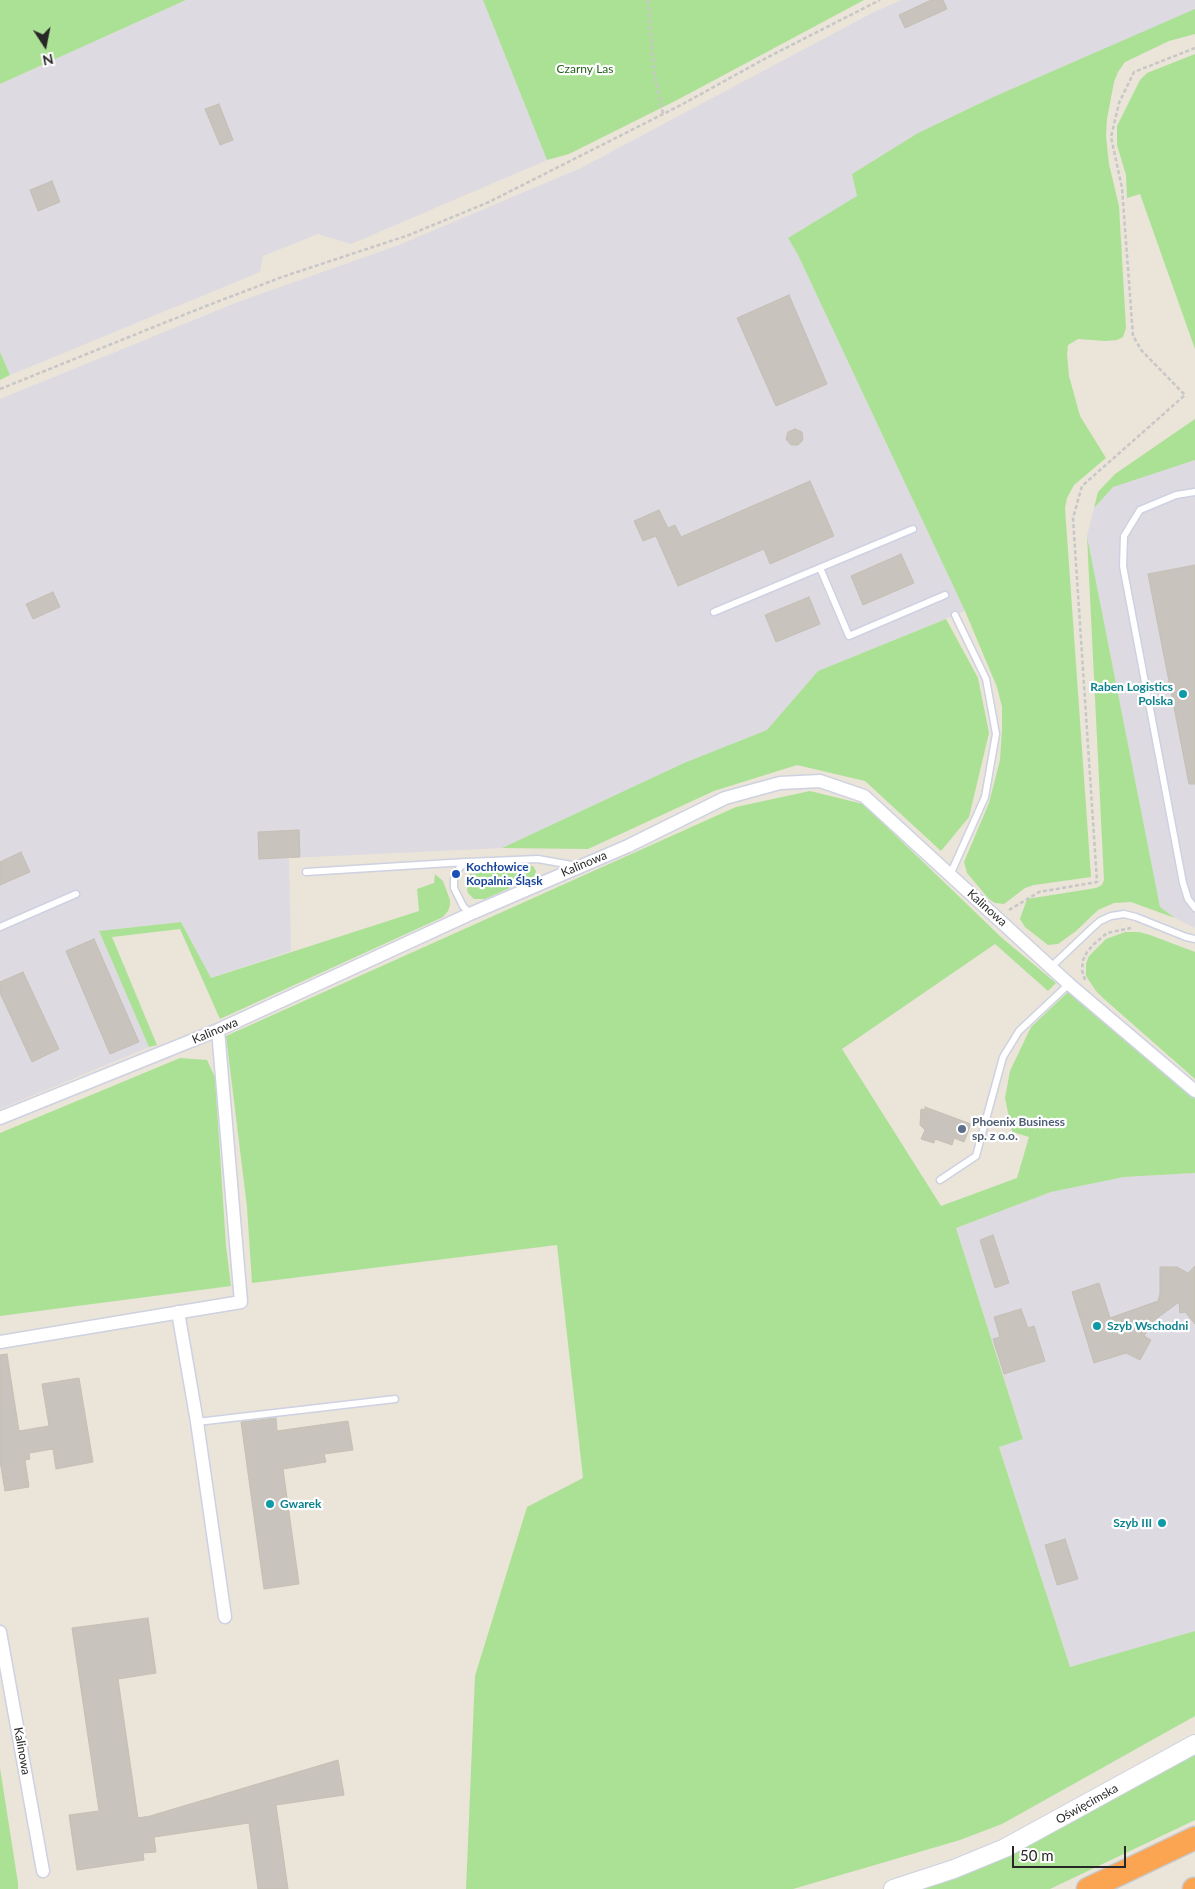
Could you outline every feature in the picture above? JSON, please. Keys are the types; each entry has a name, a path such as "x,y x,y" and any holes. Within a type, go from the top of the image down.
{"highway":[{"path":"1088,1889 1195,1838"}],"street":[{"name":"Kalinowa","path":"0,1118 218,1030 470,914 628,846 725,798 780,783 820,782 864,796 1069,984 1195,1091"},
{"path":"0,1342 241,1302 218,1030"},
{"path":"178,1312 197,1422 225,1617"},
{"name":"Kalinowa","path":"0,1632 43,1871"},
{"name":"Oświęcimska","path":"893,1889 954,1869 1005,1848 1195,1744"}],"lane":[{"path":"1195,492 1176,495 1140,510 1124,536 1123,566 1183,883 1188,899 1195,908"},
{"path":"714,612 913,529"},
{"path":"820,568 849,636 945,595"},
{"path":"950,875 985,797 996,734 986,679 955,615"},
{"path":"306,872 538,859 578,866"},
{"path":"467,862 456,874 454,888 463,906 470,914"},
{"path":"0,927 76,894"},
{"path":"1051,967 1090,929 1100,921 1111,916 1124,914 1136,917 1186,938 1195,939"},
{"path":"940,1180 976,1156 1003,1057 1019,1032 1069,984"},
{"path":"197,1422 395,1399"}],"path":[{"path":"648,0 654,72 663,114"},
{"path":"0,389 231,297 409,235 480,206 663,114 768,57 880,0"},
{"path":"1000,920 1009,910 1039,892 1097,882 1073,518 1082,486 1185,395 1142,351 1133,336 1122,188 1111,137 1119,103 1134,72 1195,48"},
{"path":"1086,982 1082,970 1086,952 1107,934 1124,929 1139,928"}],"shaded area":[{"path":"186,0 483,0 547,160 351,244 318,234 263,256 260,272 10,375 0,352 0,84"},
{"path":"902,0 1195,0 1195,10 991,98 918,133 852,174 858,196 788,238 798,255 965,611 818,671 767,730 684,763 502,848 289,858 291,951 211,978 181,922 99,931 149,1047 0,1109 0,399 238,302 399,245 581,168 874,12"},
{"path":"1195,460 1195,928 1175,918 1160,907 1087,536 1094,508 1115,484"},
{"path":"1195,1173 1195,1631 1070,1667 999,1446 1023,1438 956,1228 1051,1192 1124,1177"}],"green space":[{"path":"0,0 186,0 0,84"},
{"name":"Czarny Las","path":"483,0 864,0 679,99 569,154 547,160"},
{"path":"1195,9 1195,34 1169,41 1125,62 1114,82 1107,119 1106,136 1109,164 1119,206 1126,328 1123,337 1117,340 1078,339 1068,345 1069,376 1080,416 1106,458 1074,485 1067,498 1065,508 1091,877 1034,885 1025,888 1004,904 995,903 989,899 967,873 964,862 989,803 1000,760 1002,707 997,687 965,611 798,255 788,238 857,196 852,174 918,133 991,98"},
{"path":"1195,54 1195,349 1140,194 1127,198 1126,175 1117,145 1117,126 1140,80 1147,73"},
{"path":"0,352 10,375 0,380"},
{"path":"1195,419 1195,460 1113,487 1094,508 1098,492 1115,474"},
{"path":"1087,536 1160,907 1175,918 1131,902 1114,903 1098,910 1076,931 1058,944 1048,945 1025,927 1020,919 1027,899 1096,888 1102,885 1104,880"},
{"path":"946,619 978,678 989,733 969,817 941,851 865,781 797,765 714,791 588,849 502,848 684,763 767,730 818,671"},
{"path":"810,791 863,804 1002,938 1056,983 1048,991 995,944 842,1049 941,1206 1017,1178 1029,1137 1012,1132 1005,1098 1010,1071 1031,1027 1068,992 1195,1098 1195,1173 1124,1177 1051,1192 956,1228 1023,1439 999,1447 1070,1667 1195,1631 1195,1716 1002,1824 960,1840 793,1889 466,1889 475,1676 527,1507 583,1478 557,1245 252,1283 247,1207 226,1036 736,807"},
{"path":"533,866 536,871 534,877 485,899 474,899 468,893 466,883 470,874"},
{"path":"435,874 443,881 450,900 448,911 443,917 220,1019 180,929 112,937 157,1045 149,1047 99,931 181,922 211,978 419,911 417,889 434,883"},
{"path":"1125,932 1139,932 1150,935 1195,952 1195,1079 1103,998 1086,976 1086,964 1089,956 1106,939"},
{"path":"180,1058 207,1060 215,1077 226,1246 231,1286 0,1316 0,1133"},
{"path":"1195,1752 1195,1820 1050,1889 921,1889 999,1859"},
{"path":"0,1768 18,1883 18,1889 0,1889"}],"building":[{"path":"931,0 943,0 947,9 905,28 899,15"},
{"path":"219,104 233,140 220,145 205,109"},
{"path":"52,181 60,202 38,211 30,190"},
{"path":"789,295 827,384 776,406 737,318"},
{"path":"795,429 802,432 803,440 798,445 791,445 786,439 788,432"},
{"path":"810,481 834,536 770,564 764,549 678,586 656,536 643,541 634,521 659,510 668,528 675,525 681,537"},
{"path":"901,554 914,583 863,605 851,576"},
{"name":"Raben Logistics Polska","path":"1195,565 1195,784 1189,784 1148,574"},
{"path":"53,592 60,607 33,619 26,604"},
{"path":"809,597 820,624 776,642 765,615"},
{"path":"299,830 300,857 259,859 258,832"},
{"path":"21,852 30,872 0,885 0,862"},
{"path":"94,939 139,1042 110,1054 66,951"},
{"path":"23,972 59,1049 32,1062 0,993 0,982"},
{"path":"925,1107 971,1124 964,1142 954,1138 952,1145 935,1139 934,1143 921,1139 925,1130 920,1125 921,1109 925,1110"},
{"path":"993,1235 1009,1283 995,1288 980,1240"},
{"path":"1195,1266 1195,1324 1185,1312 1180,1313 1179,1302 1152,1322 1144,1336 1151,1340 1140,1360 1126,1353 1094,1363 1072,1292 1099,1283 1110,1318 1158,1301 1160,1294 1160,1267 1177,1267 1188,1273"},
{"path":"1021,1309 1028,1328 1034,1326 1045,1361 1004,1374 993,1339 1000,1337 994,1317"},
{"path":"7,1354 19,1431 49,1426 42,1384 79,1378 93,1462 56,1469 53,1449 29,1453 30,1459 25,1460 29,1487 5,1491 0,1461 0,1355"},
{"name":"Gwarek","path":"276,1418 277,1431 348,1421 353,1450 324,1454 326,1462 283,1469 299,1584 264,1589 241,1422"},
{"path":"1065,1539 1078,1579 1057,1585 1045,1545"},
{"path":"148,1618 156,1673 118,1679 138,1818 338,1760 344,1795 276,1805 288,1889 258,1889 249,1823 154,1837 156,1852 143,1853 144,1860 77,1870 69,1815 99,1811 72,1628"}],"place":[{"name":"Raben Logistics Polska","path":"1183,694"},
{"name":"Kochłowice Kopalnia Śląsk","path":"456,874"},
{"name":"Phoenix Business sp. z o.o.","path":"962,1129"},
{"name":"Szyb Wschodni","path":"1097,1326"},
{"name":"Gwarek","path":"270,1504"},
{"name":"Szyb III","path":"1162,1523"}]}
